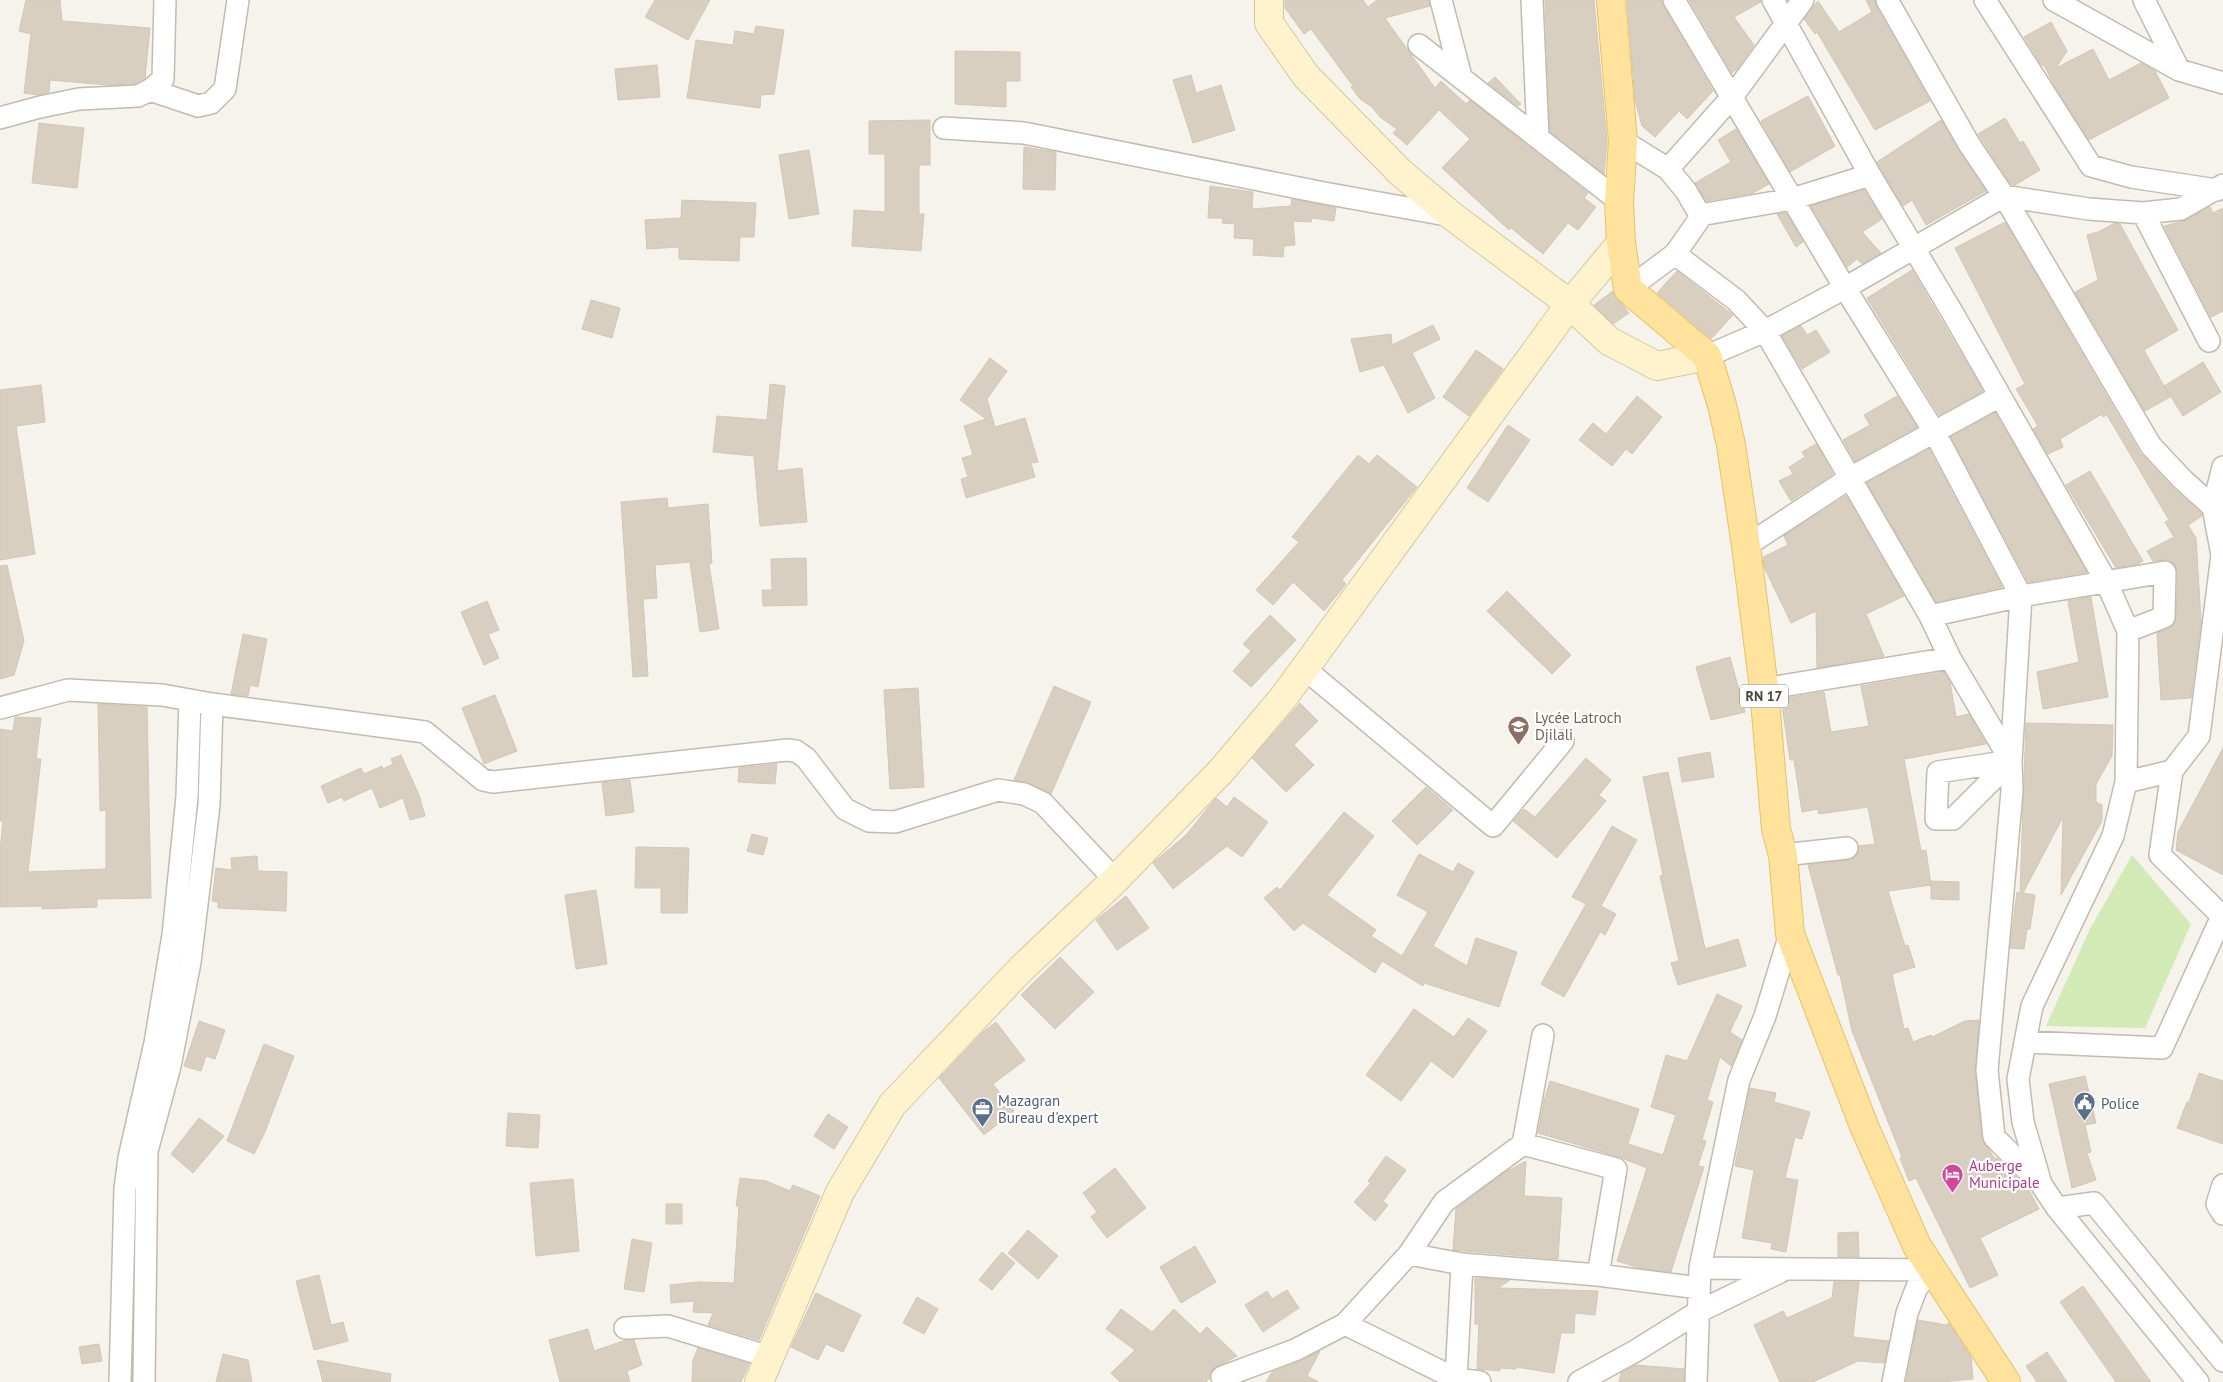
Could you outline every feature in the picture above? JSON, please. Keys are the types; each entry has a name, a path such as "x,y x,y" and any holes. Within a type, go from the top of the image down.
{"main road":[{"path":"1268,0 1269,23 1306,76 1400,172 1452,216 1570,304 1610,341 1657,366 1706,356"},
{"path":"1611,0 1623,141 1619,201 1621,243 1628,289 1706,356"},
{"path":"759,1382 840,1192 892,1105 1021,969 1115,880 1222,770 1284,698 1570,304 1621,243"},
{"name":"RN 17","path":"1706,356 1722,405 1731,445 1746,546 1764,689 1776,829 1783,855 1790,934 1864,1126 1917,1246 2006,1382"}],"street":[{"path":"0,118 79,99 138,96 150,90 163,79 165,0"},
{"path":"150,90 198,106 211,104 225,89 238,0"},
{"path":"1441,0 1461,77"},
{"path":"1532,0 1538,137"},
{"path":"1674,0 1845,288 1935,433 2021,596 2010,761 2012,791 1987,1070 1994,1137 2041,1184 2057,1208 2198,1382"},
{"path":"1774,0 1870,175 2106,581 2128,631 2126,782 2113,836 2032,1006 2018,1079 2023,1122 2041,1184"},
{"path":"1668,169 1732,97 1803,0"},
{"path":"1887,0 1969,144 2004,196 2151,446 2183,480 2213,507"},
{"path":"1985,0 2091,166 2131,177 2220,187"},
{"path":"2054,0 2179,70 2223,83"},
{"path":"2144,0 2179,70"},
{"path":"1419,45 1619,201"},
{"path":"944,128 1024,133 1324,193 1452,216"},
{"path":"1623,141 1668,169 1686,191 1700,215 1698,221 1675,254 1628,289"},
{"path":"1700,215 1792,199 1870,175"},
{"path":"1706,356 1765,331 1845,288 2004,196 2089,209 2143,213 2181,209 2220,187"},
{"path":"2143,213 2209,341"},
{"path":"1675,254 1736,300 1765,331 1930,616 1950,658 2010,761"},
{"path":"1746,546 1850,478 2000,396"},
{"path":"2026,1042 2162,1048 2222,915 2160,855 2172,771 2199,736 2222,555 2213,507 2223,467"},
{"path":"1930,616 2021,596 2165,572 2164,617 2128,631"},
{"path":"1764,689 1950,658"},
{"path":"1305,669 1493,826 1563,741"},
{"path":"0,708 68,690 162,695 212,704 425,732 483,780 493,782 787,750 796,751 806,758 845,809 868,821 895,822 998,790 1024,794 1043,804 1115,880"},
{"path":"120,1382 125,1189 129,1158 155,1043 173,935 187,797 190,700"},
{"path":"144,1382 147,1151 170,1066 190,962 209,805 212,704"},
{"path":"2126,782 2172,771"},
{"path":"1783,855 1847,848"},
{"path":"1696,1382 1700,1278 1739,1080 1765,1016 1790,934"},
{"path":"1222,1377 1295,1350 1345,1324 1408,1254 1444,1202 1524,1144 1543,1035"},
{"path":"1524,1144 1616,1169 1598,1275"},
{"path":"2223,1185 2217,1204 2223,1214"},
{"path":"2057,1208 2094,1202 2223,1361"},
{"path":"1408,1254 1462,1264 1598,1275 1700,1278 1783,1270 1933,1270"},
{"path":"1456,1378 1462,1264"},
{"path":"1579,1382 1637,1350 1698,1312 1783,1270"},
{"path":"1893,1382 1907,1313 1917,1287 1933,1270"},
{"path":"1345,1324 1456,1378 1480,1382"},
{"path":"625,1328 668,1326 770,1357"}],"green space":[{"path":"2132,855 2191,924 2145,1028 2046,1026 2090,929"}],"building":[{"path":"26,0 60,0 62,21 150,28 145,78 135,84 108,85 50,80 49,92 38,95 24,93 31,34 19,31"},
{"path":"655,0 710,0 688,40 645,17"},
{"path":"1285,0 1363,0 1368,7 1377,0 1429,0 1430,6 1385,18 1435,88 1441,81 1466,104 1470,100 1588,193 1584,198 1596,207 1578,230 1568,223 1543,254 1511,228 1509,230 1442,168 1470,139 1439,110 1407,145 1393,133 1397,129 1360,99 1351,87 1353,86 1311,29 1304,34 1285,8"},
{"path":"1545,0 1594,0 1607,141 1604,174 1550,132"},
{"path":"1627,0 1662,0 1663,6 1713,91 1687,119 1679,111 1655,137 1642,126 1635,100"},
{"path":"1689,0 1761,0 1761,2 1734,17 1754,45 1732,73"},
{"path":"1866,0 1875,0 1876,6 1930,101 1875,130 1817,32 1815,34 1804,19 1818,1 1839,32 1872,12"},
{"path":"2051,22 2067,51 2056,68 2093,49 2109,80 2141,63 2155,71 2169,98 2089,140 2054,85 2044,65 2042,66 2024,37"},
{"path":"756,26 784,30 774,94 761,95 760,108 687,98 696,40 733,45 735,31 754,34"},
{"path":"955,51 1020,52 1020,81 1006,81 1006,107 955,104"},
{"path":"657,65 660,97 618,100 615,69"},
{"path":"1191,75 1196,93 1221,85 1235,130 1193,143 1173,80"},
{"path":"1495,77 1521,104 1518,106 1488,83"},
{"path":"1808,96 1835,146 1790,172 1761,121"},
{"path":"2005,118 2020,143 2023,141 2040,170 2015,185 2011,184 1978,134"},
{"path":"930,120 930,165 919,165 919,214 924,214 921,251 852,246 854,210 885,212 885,154 869,154 869,121"},
{"path":"1941,120 1986,191 1926,225 1912,200 1903,206 1877,162"},
{"path":"39,123 84,128 77,188 32,183"},
{"path":"1736,129 1769,184 1753,193 1706,201 1695,183 1731,162 1718,140"},
{"path":"1024,147 1056,152 1055,190 1023,189"},
{"path":"809,150 819,214 789,219 779,155"},
{"path":"1210,186 1253,192 1252,209 1291,206 1292,199 1336,208 1334,221 1312,218 1311,222 1293,221 1295,245 1284,246 1283,257 1253,255 1254,239 1234,238 1235,224 1222,223 1223,218 1208,218"},
{"path":"1864,190 1882,219 1862,232 1881,253 1862,264 1857,259 1847,267 1811,206"},
{"path":"682,200 756,203 754,237 740,237 739,261 679,259 679,247 647,249 645,220 681,218"},
{"path":"2210,207 2213,213 2223,208 2223,311 2211,317 2164,226 2187,220"},
{"path":"1786,213 1803,242 1796,247 1777,214"},
{"path":"2005,222 2140,453 2174,489 2201,513 2202,516 2188,525 2196,538 2201,621 2191,698 2161,700 2157,633 2174,624 2178,572 2170,560 2153,561 2147,551 2174,537 2165,522 2169,520 2107,415 2103,417 2102,414 2060,439 2063,447 2048,454 2033,429 2038,426 2016,389 2025,384 1955,248"},
{"path":"2115,223 2120,224 2178,330 2144,350 2170,397 2145,411 2075,292 2098,280 2087,235 2098,232"},
{"path":"1912,270 1983,391 1939,415 1867,298"},
{"path":"1677,271 1733,315 1711,339 1657,293"},
{"path":"1613,291 1629,313 1613,324 1594,305"},
{"path":"591,300 620,308 612,338 582,329"},
{"path":"1433,325 1440,339 1412,353 1435,398 1408,413 1384,365 1360,372 1351,339 1391,334 1392,345"},
{"path":"1801,326 1807,335 1816,330 1830,352 1802,369 1782,336"},
{"path":"1476,350 1503,369 1469,416 1443,397"},
{"path":"990,358 1007,371 987,399 995,427 1025,418 1038,462 1031,463 1035,477 966,498 961,479 968,477 962,458 973,455 964,426 986,419 960,400"},
{"path":"2203,362 2221,392 2183,416 2164,386"},
{"path":"770,384 785,386 777,471 802,468 807,522 760,526 754,456 713,452 717,416 767,420"},
{"path":"41,385 45,422 16,426 35,554 0,560 0,390"},
{"path":"1637,396 1662,417 1632,454 1626,449 1612,466 1579,440 1593,423 1606,434"},
{"path":"1897,396 1917,427 1855,461 1843,440 1870,425 1864,415"},
{"path":"1995,413 2087,572 2028,582 1951,437"},
{"path":"1508,425 1530,440 1488,502 1467,488"},
{"path":"1816,444 1833,474 1791,501 1779,481 1793,474 1789,467 1805,457 1802,452"},
{"path":"1929,449 2002,587 1936,602 1867,483"},
{"path":"1358,455 1369,464 1377,455 1417,487 1342,580 1346,584 1324,611 1293,582 1273,605 1256,590 1299,542 1292,537"},
{"path":"2090,471 2143,561 2138,564 2116,568 2066,485"},
{"path":"1846,496 1904,596 1866,614 1884,656 1817,668 1816,611 1791,623 1764,567 1763,557 1788,545 1784,536"},
{"path":"667,498 668,508 708,504 712,563 709,564 719,629 700,632 690,562 655,565 657,598 643,599 648,676 633,677 621,502"},
{"path":"806,558 807,605 763,606 762,590 772,590 771,559"},
{"path":"7,565 24,641 14,675 0,679 0,566"},
{"path":"1507,591 1571,655 1552,674 1487,611"},
{"path":"2091,597 2108,697 2043,709 2037,672 2079,662 2068,601"},
{"path":"487,601 499,630 488,634 499,658 484,665 461,612"},
{"path":"1270,615 1296,640 1251,687 1233,671 1251,651 1243,644"},
{"path":"243,634 267,639 258,687 250,685 248,696 231,694"},
{"path":"1730,657 1745,712 1711,720 1696,667"},
{"path":"1944,672 1950,682 1956,717 1969,714 1986,744 1904,759 1921,851 1926,850 1931,885 1888,891 1905,946 1908,945 1915,967 1892,974 1904,1029 1908,1028 1913,1042 1931,1035 1932,1037 1965,1021 1979,1020 1975,1071 1982,1139 1995,1159 1997,1158 2029,1190 2039,1209 1980,1238 1998,1275 1970,1288 1916,1178 1909,1181 1900,1158 1902,1157 1852,1031 1840,975 1838,975 1808,865 1849,860 1858,853 1859,846 1875,844 1868,807 1819,814 1818,809 1802,812 1794,760 1790,760 1781,699 1824,692 1831,732 1869,726 1861,686"},
{"path":"1054,686 1091,702 1051,794 1029,783 1014,780"},
{"path":"918,688 924,787 890,789 884,690"},
{"path":"495,695 517,751 484,764 462,708"},
{"path":"1300,703 1318,721 1294,745 1314,765 1286,792 1252,758"},
{"path":"98,704 147,707 151,898 97,899 97,907 42,909 42,906 0,907 0,850 3,821 0,821 0,729 13,731 15,717 41,718 36,759 41,759 28,872 106,869 106,810 100,811"},
{"path":"2026,723 2113,725 2112,756 2096,784 2096,802 2102,805 2102,821 2061,895 2063,817 2023,893 2035,895 2030,929 2027,929 2024,949 2010,948 2017,892 2020,893"},
{"path":"2223,748 2223,875 2176,850 2178,832"},
{"path":"1710,752 1714,777 1682,782 1678,758"},
{"path":"401,755 419,795 425,816 410,820 403,798 380,808 372,788 344,801 342,797 328,803 321,786 361,768 364,774 382,766 383,769 393,764 391,759"},
{"path":"1586,758 1611,780 1599,795 1606,801 1557,858 1513,821 1524,809 1535,817"},
{"path":"777,764 775,784 738,782 739,768"},
{"path":"1668,772 1705,949 1738,939 1746,966 1678,985 1671,963 1679,961 1660,876 1663,875 1643,777"},
{"path":"630,780 634,812 606,816 602,783"},
{"path":"1426,787 1453,810 1417,845 1392,821"},
{"path":"1234,797 1268,822 1242,857 1227,846 1173,889 1153,863 1186,835 1216,798 1227,807"},
{"path":"1344,812 1374,836 1327,895 1376,930 1371,936 1402,956 1428,912 1397,895 1419,854 1453,872 1458,863 1474,872 1433,946 1467,966 1476,938 1517,952 1499,1007 1424,983 1423,986 1382,961 1375,973 1303,923 1294,931 1264,898 1277,887 1280,890"},
{"path":"1612,826 1637,840 1601,906 1616,914 1605,935 1600,932 1564,997 1541,984 1586,904 1572,897"},
{"path":"752,834 768,838 763,855 747,851"},
{"path":"636,847 689,848 687,913 661,913 661,888 635,888"},
{"path":"257,856 258,871 287,872 286,911 218,908 218,902 212,901 216,868 232,870 231,858"},
{"path":"1931,881 1959,882 1959,900 1931,899"},
{"path":"596,890 607,964 576,969 565,895"},
{"path":"1126,896 1149,928 1117,950 1096,920"},
{"path":"1060,957 1094,992 1055,1029 1021,995"},
{"path":"1717,994 1742,1006 1730,1032 1742,1040 1731,1066 1720,1057 1707,1100 1713,1102 1702,1140 1706,1141 1698,1166 1704,1167 1671,1272 1639,1268 1617,1261 1647,1168 1619,1157 1538,1133 1550,1081 1639,1109 1628,1144 1663,1155 1676,1115 1651,1107 1666,1055 1687,1061"},
{"path":"1414,1009 1454,1037 1468,1018 1487,1031 1453,1078 1431,1061 1401,1101 1366,1075"},
{"path":"199,1021 225,1030 215,1059 206,1056 201,1071 184,1066"},
{"path":"996,1022 1025,1060 993,1084 1014,1111 984,1135 939,1078 984,1031"},
{"path":"264,1044 294,1056 265,1132 254,1154 227,1141"},
{"path":"2199,1073 2223,1081 2223,1144 2177,1128"},
{"path":"2085,1076 2096,1123 2085,1125 2091,1152 2087,1153 2096,1180 2072,1188 2049,1084"},
{"path":"1750,1088 1776,1093 1774,1102 1810,1112 1802,1139 1795,1137 1785,1178 1798,1180 1786,1252 1771,1249 1772,1243 1742,1238 1754,1170 1735,1166"},
{"path":"508,1113 540,1115 538,1148 506,1146"},
{"path":"828,1114 848,1127 834,1149 814,1136"},
{"path":"199,1118 224,1136 193,1173 171,1154"},
{"path":"1386,1156 1406,1170 1383,1201 1388,1205 1375,1221 1354,1202 1371,1183 1368,1181"},
{"path":"1526,1161 1524,1196 1562,1198 1558,1259 1453,1250 1456,1209 1504,1173"},
{"path":"1115,1168 1146,1208 1107,1238 1091,1217 1097,1212 1083,1193"},
{"path":"740,1178 766,1181 790,1191 793,1185 820,1196 759,1340 708,1325 713,1313 693,1312 694,1301 671,1303 670,1285 698,1282 734,1283 739,1206 736,1206"},
{"path":"573,1179 579,1251 536,1256 530,1183"},
{"path":"666,1204 682,1204 682,1224 666,1224"},
{"path":"1028,1230 1058,1256 1038,1279 1008,1253"},
{"path":"1858,1232 1859,1257 1838,1257 1838,1233"},
{"path":"632,1239 652,1243 644,1292 624,1289"},
{"path":"1195,1246 1216,1282 1181,1303 1160,1267"},
{"path":"1002,1252 1015,1263 992,1290 979,1280"},
{"path":"319,1275 331,1325 343,1322 348,1341 314,1350 296,1281"},
{"path":"1475,1278 1510,1280 1498,1288 1598,1291 1595,1315 1575,1313 1574,1333 1561,1333 1554,1373 1516,1367 1516,1369 1500,1368 1500,1371 1477,1369 1479,1324 1475,1324"},
{"path":"1834,1282 1859,1282 1853,1337 1889,1341 1884,1363 1858,1361 1813,1382 1780,1382 1754,1325 1783,1311 1787,1318 1832,1298"},
{"path":"2083,1286 2151,1382 2116,1382 2060,1302"},
{"path":"1287,1290 1299,1308 1263,1332 1245,1305 1267,1291 1272,1299"},
{"path":"816,1293 861,1315 843,1352 826,1344 818,1360 791,1347"},
{"path":"917,1297 938,1309 924,1334 903,1323"},
{"path":"1121,1309 1152,1332 1174,1309 1200,1334 1207,1327 1237,1356 1213,1369 1210,1378 1206,1382 1120,1382 1111,1373 1135,1350 1106,1329"},
{"path":"1918,1320 1946,1325 1949,1323 1971,1357 1973,1379 1941,1382 1906,1382"},
{"path":"588,1329 594,1351 626,1340 634,1340 642,1365 627,1371 630,1382 560,1382 549,1340"},
{"path":"99,1344 102,1361 82,1364 79,1347"},
{"path":"698,1348 749,1364 741,1382 692,1382 693,1360"},
{"path":"1320,1351 1307,1376 1319,1382 1266,1382 1272,1372 1299,1362"},
{"path":"2047,1352 2067,1382 2037,1382 2026,1366"},
{"path":"223,1354 248,1360 252,1382 216,1382"},
{"path":"317,1360 391,1374 390,1382 323,1382"},
{"path":"1636,1365 1684,1369 1684,1382 1619,1382 1621,1373"}],"place":[{"name":"Lycée Latroch Djilali","path":"1519,745"},
{"name":"Police","path":"2085,1122"},
{"name":"Mazagran Bureau d'expert","path":"982,1128"},
{"name":"Auberge Municipale","path":"1953,1193"}]}
